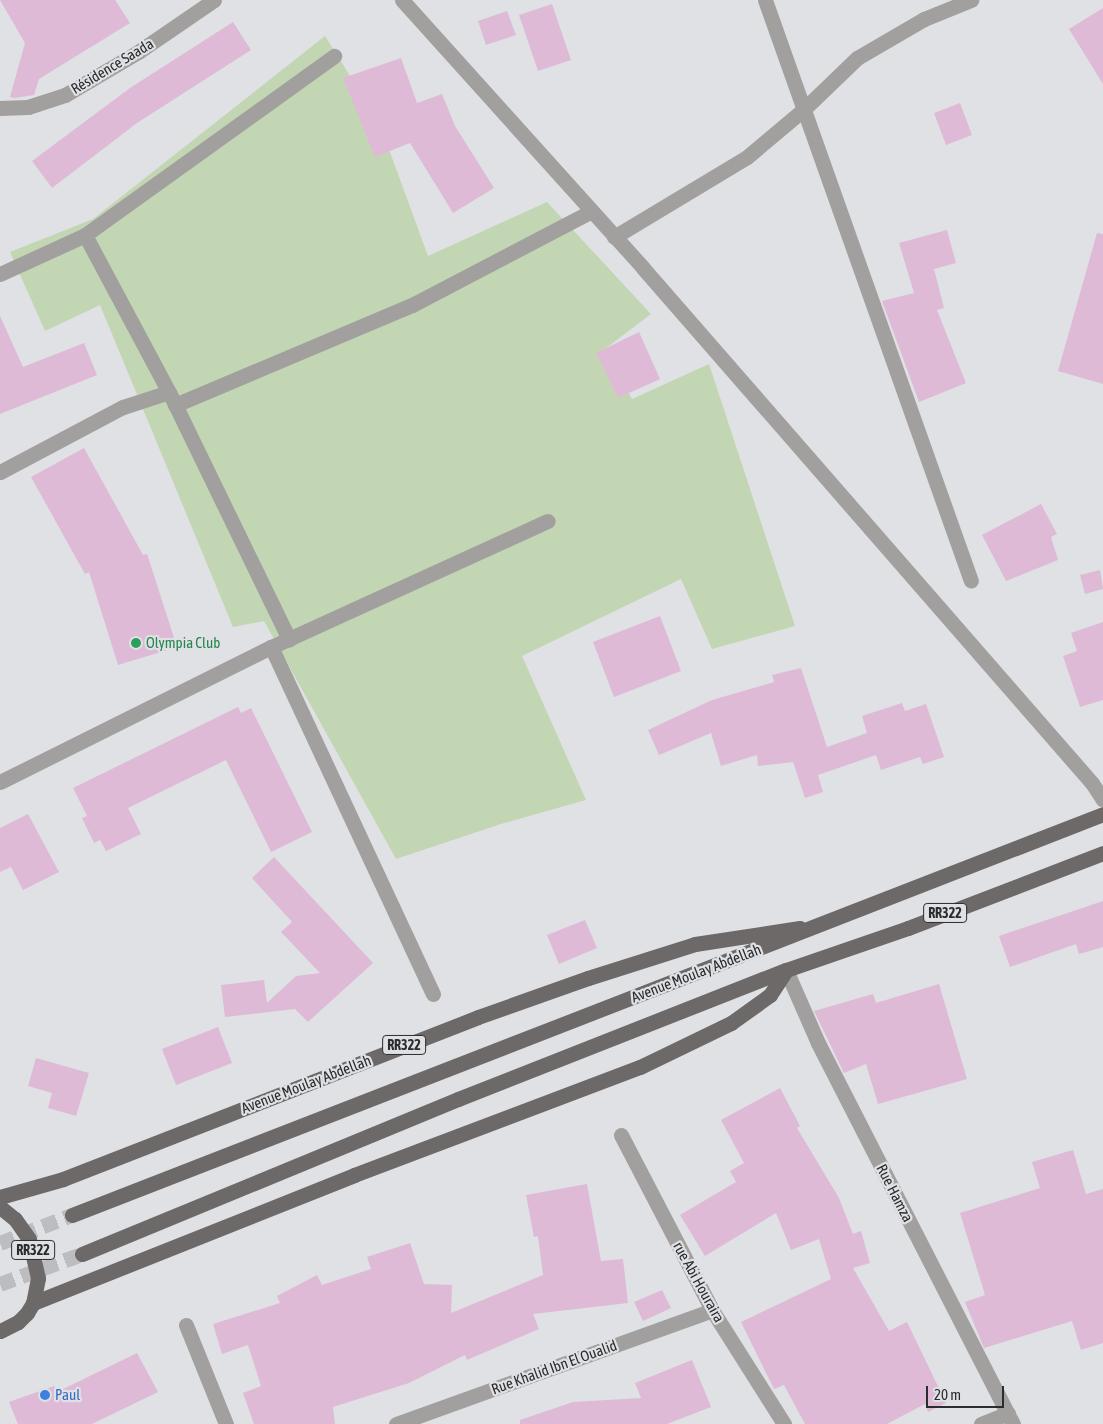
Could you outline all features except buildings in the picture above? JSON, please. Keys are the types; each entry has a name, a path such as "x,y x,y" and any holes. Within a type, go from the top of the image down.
{"main road":[{"name":"Avenue Moulay Abdellah","path":"72,1215 1103,814"},
{"name":"Avenue Moulay Abdellah","path":"82,1254 458,1099 786,970 908,928 1103,853"},
{"name":"Avenue Moulay Abdellah","path":"0,1197 63,1179 478,1017 588,978 695,944 761,931 816,926"},
{"path":"0,1331 18,1322 33,1304 354,1175 640,1067 731,1023 770,995 786,970"},
{"name":"RR322","path":"0,1207 14,1218 34,1251 38,1278 33,1304"}],"street":[{"name":"Résidence Saada","path":"0,108 28,107 65,95 138,52 214,0"},
{"path":"402,0 614,237 1092,783 1103,800"},
{"path":"765,0 971,581"},
{"path":"614,237 713,181 803,110 857,58 924,19 971,0"},
{"path":"0,274 86,235 334,56"},
{"path":"0,472 124,407 172,398 412,305 590,212"},
{"path":"86,235 172,398 289,639"},
{"path":"0,782 271,647 548,521"},
{"path":"271,647 433,994"},
{"name":"Rue Hamza","path":"786,970 818,1043 1010,1419"},
{"name":"rue Abi Houraira","path":"621,1135 712,1310 784,1424"},
{"name":"Rue Khalid Ibn El Oualid","path":"396,1424 712,1310"},
{"path":"186,1324 226,1424"},
{"path":"981,1424 1010,1419"}],"green space":[{"path":"325,36 379,122 428,256 547,202 651,314 605,349 632,399 709,364 795,626 712,649 681,579 522,656 586,800 501,824 396,859 264,621 233,627 100,305 45,331 10,252 93,219"}],"tunnel":[{"path":"0,1243 72,1215"},
{"path":"0,1284 82,1254"}],"place":[{"name":"Olympia Club","path":"136,643"},
{"name":"Paul","path":"45,1395"}]}
